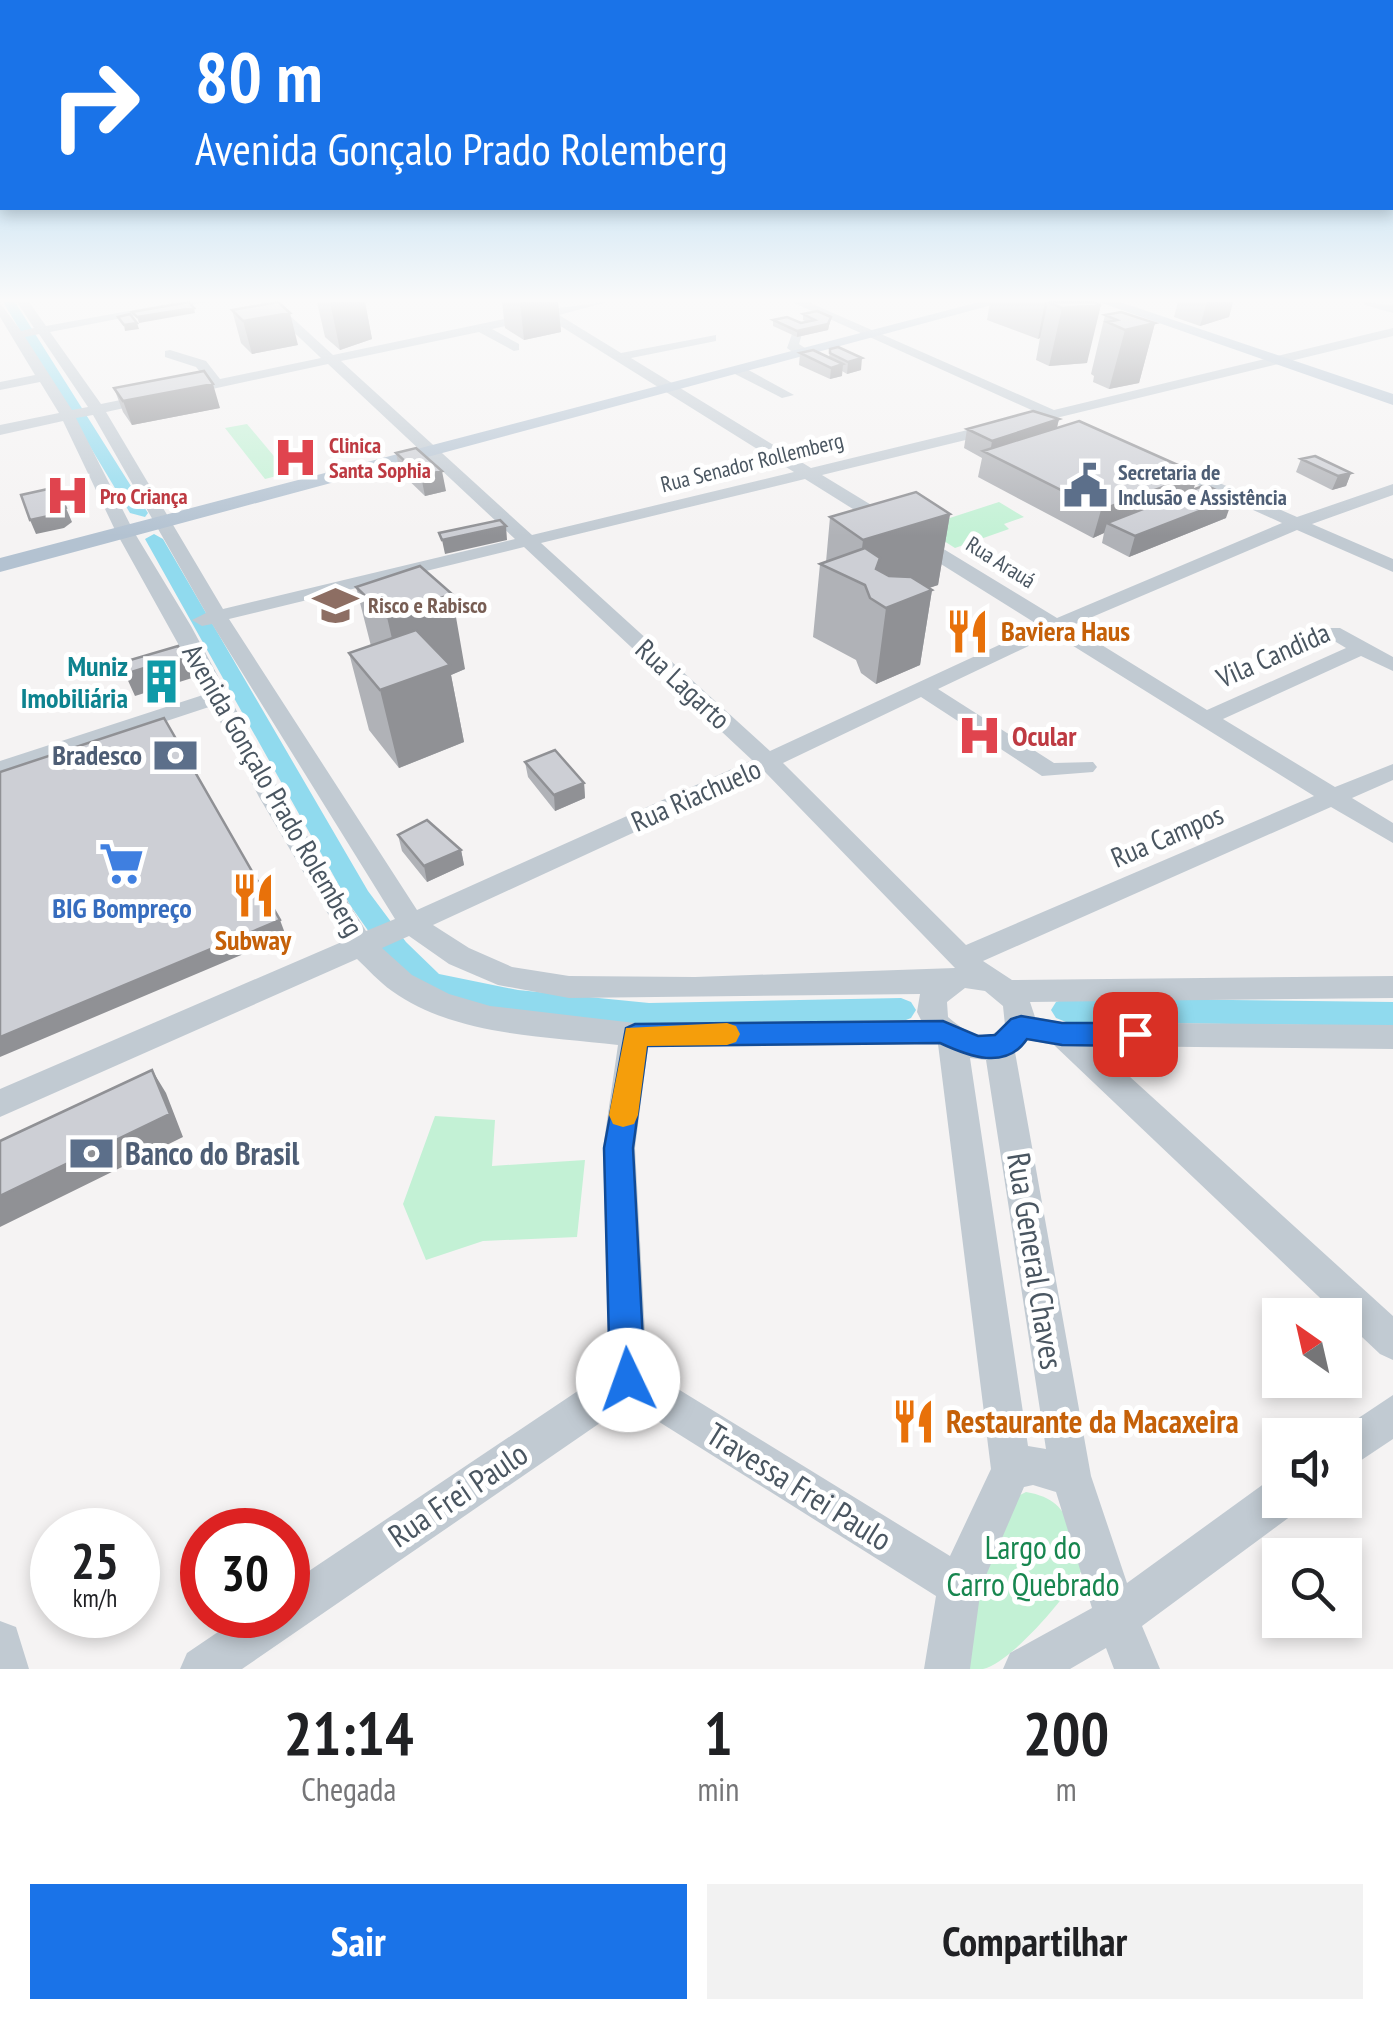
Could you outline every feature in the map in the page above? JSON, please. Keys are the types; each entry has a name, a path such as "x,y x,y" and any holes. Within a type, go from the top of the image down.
{"main road":[{"path":"0,564 424,446 701,380"},
{"path":"1336,380 1393,400"}],"street":[{"path":"0,386 30,380"},
{"path":"47,380 82,413"},
{"path":"61,380 82,413"},
{"path":"0,430 230,380"},
{"name":"Rua Lagarto","path":"350,380 768,762 985,975"},
{"name":"Rua Arauá","path":"657,380 1393,834"},
{"path":"757,380 787,396"},
{"path":"974,380 1083,428"},
{"name":"Rua Senador Rollemberg","path":"200,621 1191,380"},
{"name":"Avenida Gonçalo Prado Rolemberg","path":"82,413 159,520 200,621 215,698 366,944 402,983 440,1003 490,1018 635,1036 948,1035"},
{"name":"Avenida Gonçalo Prado Rolemberg","path":"82,413 124,529 200,621 405,927 508,977 569,987 945,982"},
{"path":"1151,458 1393,566"},
{"name":"Rua Riachuelo","path":"0,1103 405,927 1056,626 1294,522 1393,490"},
{"name":"Vila Candida","path":"1333,632 1393,665"},
{"name":"Vila Candida","path":"1209,717 1362,648"},
{"path":"923,689 1050,771 1085,767"},
{"path":"0,769 215,698"},
{"name":"Rua Campos","path":"985,975 1334,797 1393,771"},
{"path":"985,975 1020,1008 1010,1036"},
{"path":"1393,987 985,975 945,982 934,991 930,1004 934,1018 948,1035 975,1047 1010,1036 1062,1034 1393,1036"},
{"path":"1062,1034 1393,1341"},
{"name":"Rua General Chaves","path":"948,1035 1011,1470"},
{"path":"628,1380 618,1148 635,1036"},
{"name":"Rua General Chaves","path":"1010,1036 1070,1476 1117,1618"},
{"name":"Travessa Frei Paulo","path":"628,1380 959,1586"},
{"name":"Rua Frei Paulo","path":"310,1596 628,1380"},
{"path":"1362,1438 1393,1416"},
{"path":"947,1669 959,1586 1011,1470 1033,1465 1070,1476"},
{"path":"1026,1669 1117,1618 1262,1511"},
{"path":"1117,1618 1136,1669"},
{"name":"Rua Frei Paulo","path":"203,1669 248,1638"},
{"path":"0,1643 6,1669"}],"green space":[{"path":"247,424 288,473 265,479 225,428"},
{"path":"999,502 1024,517 1004,524 1009,529 955,548 922,527"},
{"path":"435,1116 495,1120 492,1166 585,1160 577,1237 483,1241 426,1260 403,1204"},
{"name":"Largo do Carro Quebrado","path":"1026,1492 1053,1502 1061,1510 1082,1570 1052,1611 1009,1654 983,1669 959,1669 962,1646 1008,1501"}],"building":[{"path":"157,380 210,380 213,384 123,401 114,388"},
{"path":"1033,411 1059,419 992,441 967,429"},
{"path":"1079,421 1198,474 1101,510 983,451"},
{"path":"416,448 442,471 421,476 396,453"},
{"path":"1315,456 1351,473 1338,476 1301,459"},
{"path":"1205,485 1233,498 1135,536 1107,523"},
{"path":"57,487 66,508 58,514 30,520 21,495"},
{"path":"916,492 950,514 863,540 830,517"},
{"path":"500,520 506,526 442,540 439,533"},
{"path":"865,548 880,558 876,569 889,576 911,577 932,590 886,608 870,598 865,585 820,564"},
{"path":"420,566 452,594 387,617 356,587"},
{"path":"416,630 450,665 380,690 349,653"},
{"path":"178,646 183,656 125,674 120,663"},
{"name":"BIG Bompreço","path":"164,718 280,920 0,1037 0,772"},
{"path":"555,750 584,783 554,795 525,762"},
{"path":"427,820 461,850 424,866 398,835"},
{"path":"152,1070 170,1114 0,1196 0,1141"}],"waterway":[{"path":"57,380 139,513"},
{"path":"154,539 359,898 396,949 430,983 518,1002 649,1015 901,1010"},
{"path":"1066,1010 1393,1014"}],"slow traffic":[{"path":"623,1115 635,1036 727,1034"}],"place":[{"name":"Clinica Santa Sophia","path":"296,458"},
{"name":"Secretaria de Inclusão e Assistência","path":"1085,485"},
{"name":"Pro Criança","path":"67,496"},
{"name":"Risco e Rabisco","path":"335,605"},
{"name":"Baviera Haus","path":"968,631"},
{"name":"Muniz Imobiliária","path":"161,682"},
{"name":"Ocular","path":"979,736"},
{"name":"Bradesco","path":"175,755"},
{"name":"BIG Bompreço","path":"122,863"},
{"name":"Subway","path":"253,895"},
{"name":"Banco do Brasil","path":"92,1154"},
{"name":"Restaurante da Macaxeira","path":"913,1422"}],"route":[{"path":"628,1380 618,1148 635,1036 943,1032 975,1047 999,1046 1013,1038 1021,1026 1062,1034 1135,1034"}]}
